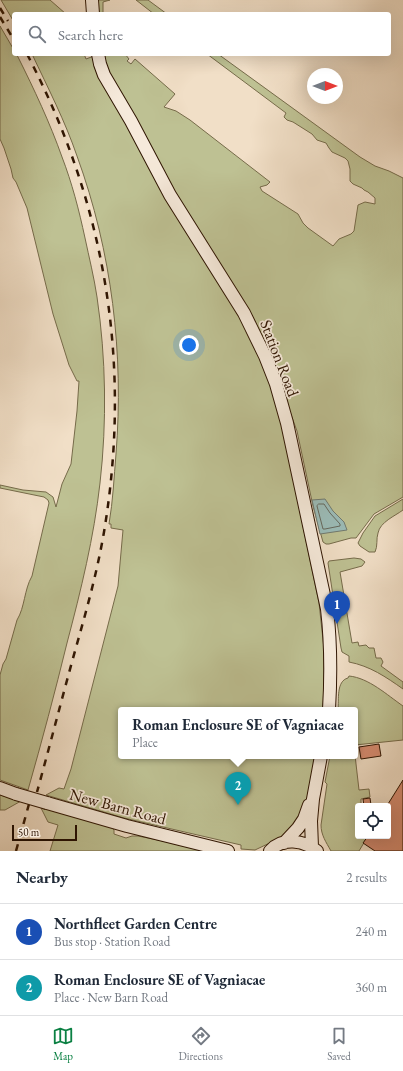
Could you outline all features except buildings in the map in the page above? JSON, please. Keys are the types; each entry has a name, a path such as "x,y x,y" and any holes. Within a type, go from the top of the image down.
{"main road":[{"path":"92,0 93,12"},
{"name":"Station Road","path":"99,59 104,75 131,121 170,194 244,313 265,356 276,384 290,437 328,609 331,668 329,707"},
{"path":"314,849 311,821 313,799 320,759"},
{"name":"New Barn Road","path":"0,788 123,825 228,851"},
{"path":"284,843 301,824 308,806 313,799"},
{"path":"268,850 284,843 296,841 304,843 314,849"}],"green space":[{"path":"1,0 50,0 64,12 12,12 12,19"},
{"path":"96,0 110,0 103,2 103,12 97,12"},
{"path":"136,0 148,0 164,12 151,12"},
{"path":"0,26 12,47 12,56 18,57 42,106 66,167 78,207 96,290 104,367 104,437 100,483 94,523 77,603 28,790 0,780 0,675 17,620 22,610 27,587 32,576 49,503 44,497 0,488 0,485 23,490 46,492 53,497 56,507 62,484 71,464 79,381 77,381 69,365 53,314 27,208 13,178 0,139"},
{"path":"33,56 85,56 86,59 94,56 220,278 273,382 319,603 324,649 323,707 118,707 118,759 316,759 310,793 303,813 285,834 255,850 241,849 241,845 124,818 46,795 59,788 64,789 71,769 118,586 123,530 111,528 111,524 109,524 118,416 118,379 113,304 107,266 89,192 62,117"},
{"path":"103,56 127,56 129,59 127,61 131,64 135,59 175,94 164,107 176,111 190,120 270,182 267,185 260,187 262,191 298,214 308,228 333,246 339,239 351,234 354,231 358,205 365,202 375,204 375,198 350,181 350,169 348,161 345,158 332,152 326,143 317,140 312,134 287,120 284,117 286,113 210,56 221,56 360,157 375,166 403,178 403,497 374,514 356,538 329,544 323,542 313,506 297,431 278,379 114,86"},
{"path":"403,499 403,510 385,522 379,529 375,552 369,552 360,546 358,543 363,533 375,516"},
{"path":"354,558 361,559 365,562 362,566 340,572 352,643 358,642 359,646 366,645 369,648 374,648 376,658 381,658 383,662 381,666 403,682 403,689 371,669 349,662 349,656 342,652 328,563 329,561"},
{"path":"349,676 356,677 371,683 403,706 403,740 358,745 358,707 338,707 340,687 344,680"},
{"path":"329,759 355,759 359,790 369,789 370,797 361,799 361,803 355,803 355,839 366,839 359,851 331,851 323,835 321,825 327,784 325,782"},
{"path":"0,795 21,801 5,810 0,810"},
{"path":"41,808 46,808 112,827 114,834 126,838 138,836 213,851 50,851 58,825 48,822"}],"water":[{"path":"325,499 333,511 344,522 347,530 320,534 312,500"}],"railway":[{"path":"0,8 8,21"},
{"path":"0,17 12,37"},
{"path":"28,56 54,111 76,169 93,227 106,287 113,347 115,408 112,469 104,532 95,577 37,792"},
{"path":"16,851 29,804"}],"place":[{"name":"Northfleet Garden Centre","path":"337,624"},
{"name":"Roman Enclosure SE of Vagniacae","path":"238,805"}]}
